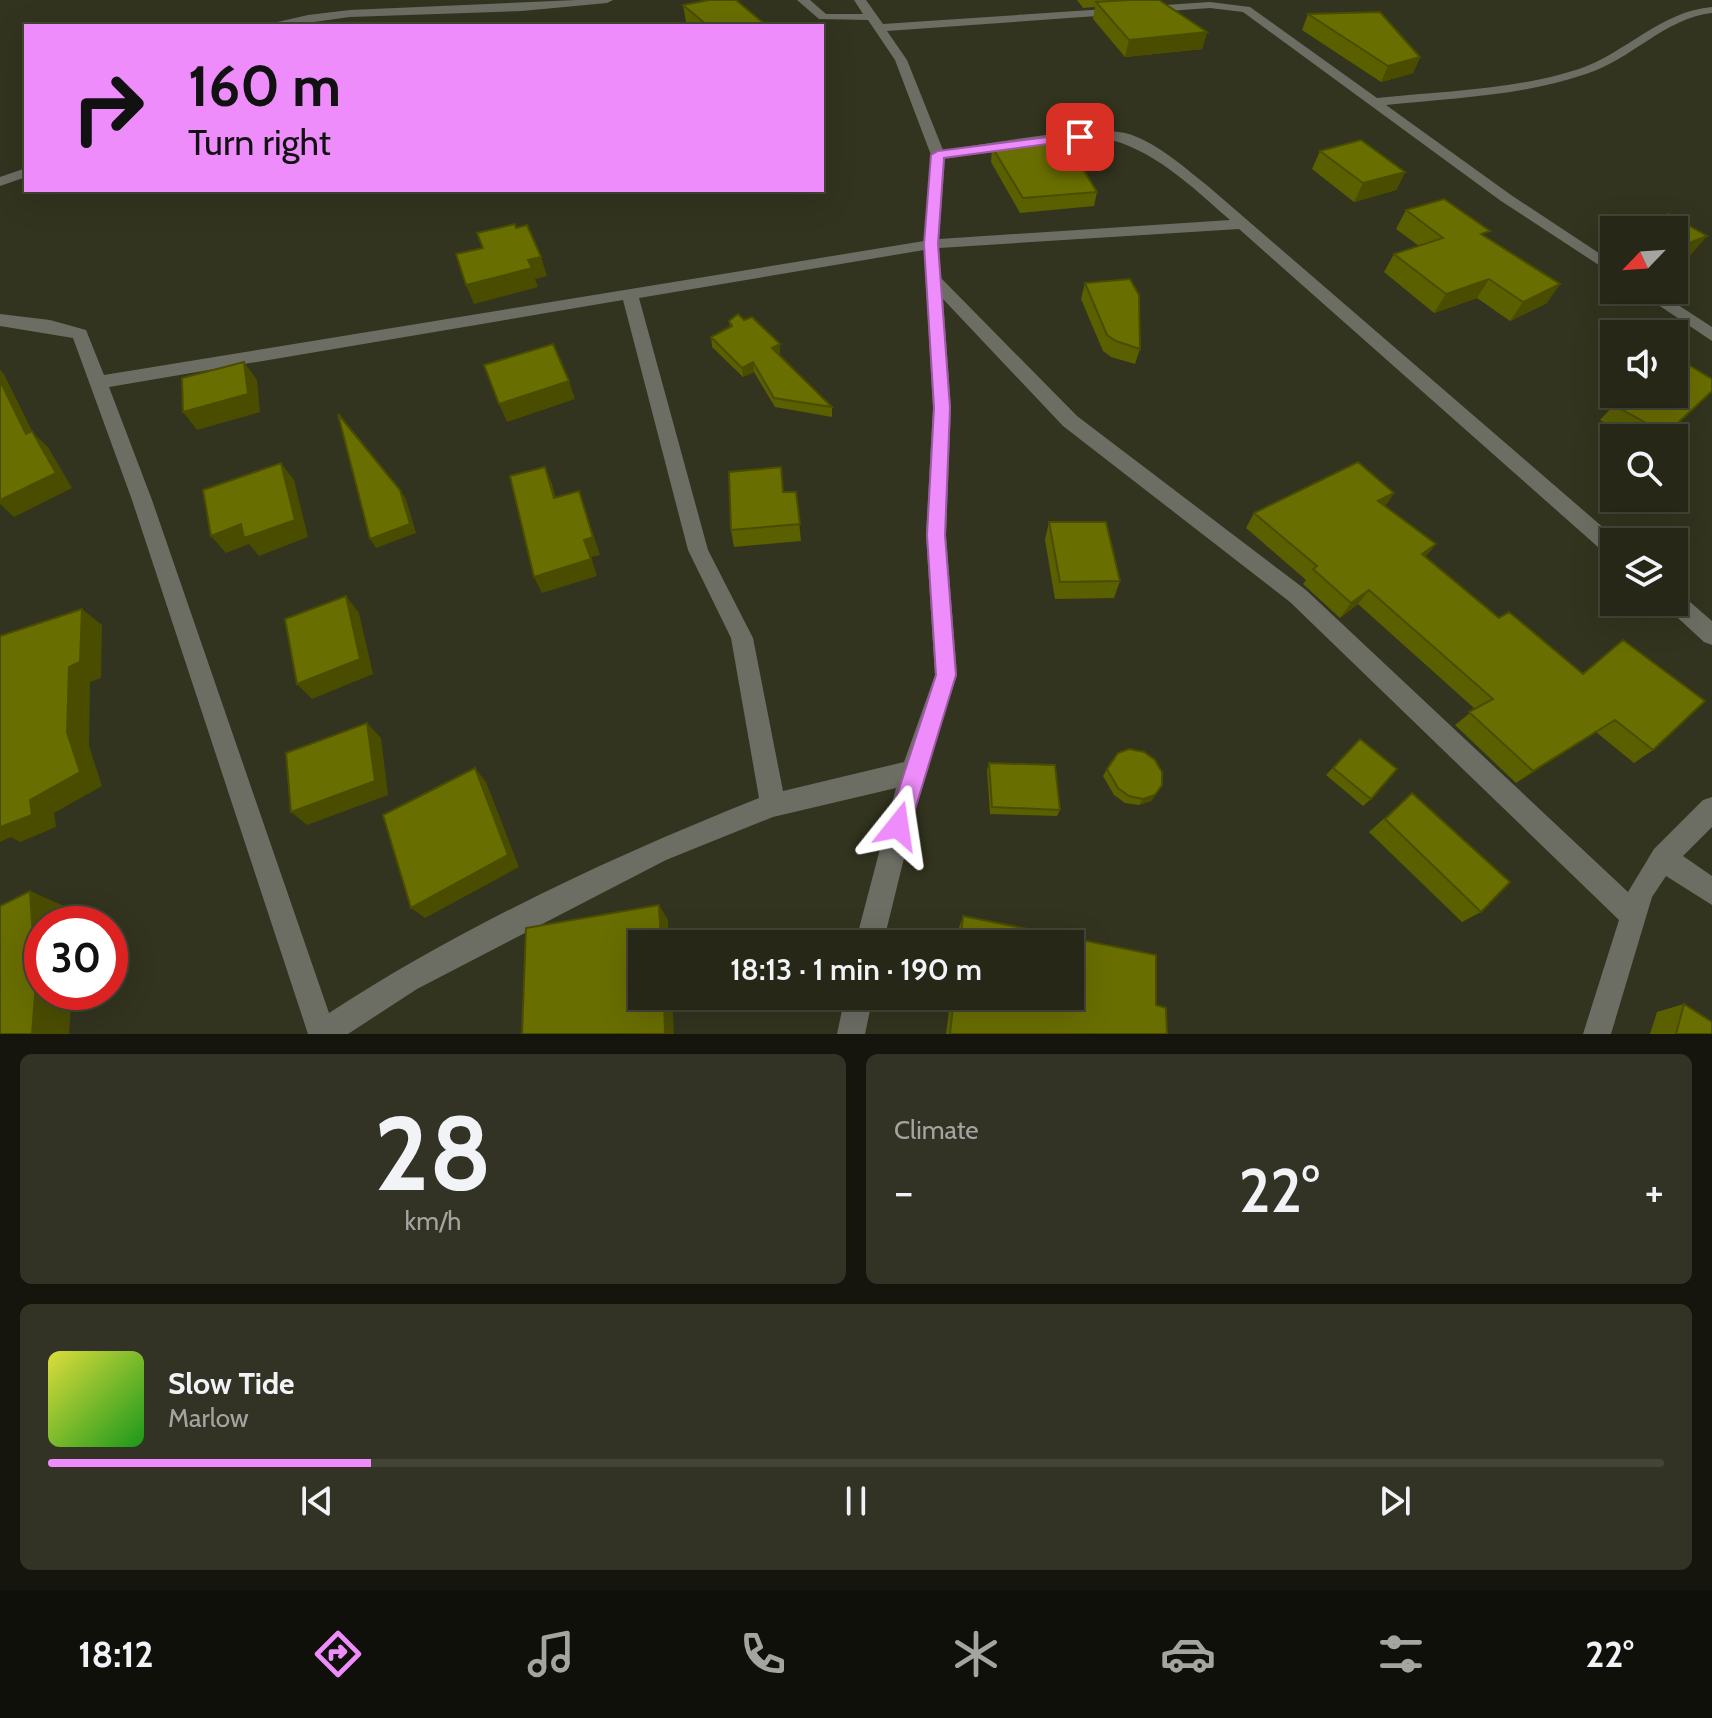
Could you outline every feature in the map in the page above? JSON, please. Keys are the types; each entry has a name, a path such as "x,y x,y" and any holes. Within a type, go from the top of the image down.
{"street":[{"path":"275,24 323,13 369,9 535,6 607,0"},
{"path":"803,0 823,17 878,22 1231,6 1260,17 1506,198 1600,261"},
{"path":"860,0 878,22 901,60 938,155 931,244 936,282 942,408 936,535 946,675 913,772 872,930"},
{"path":"1698,0 1712,8"},
{"path":"1374,102 1527,84 1575,74 1613,59 1687,12 1712,8"},
{"path":"938,155 1103,134 1126,138 1168,164 1242,224 1366,329 1520,470 1600,537"},
{"path":"0,182 24,173"},
{"path":"99,382 931,244 1242,224"},
{"path":"936,282 1070,421 1298,596 1634,916"},
{"path":"630,295 698,550 742,638 773,805"},
{"path":"1665,304 1712,335"},
{"path":"0,320 37,324 80,334 323,1034 407,979 658,851 773,805 913,772"},
{"path":"1688,614 1712,635"},
{"path":"1597,1034 1641,891 1663,858 1712,809"},
{"path":"1663,858 1712,892"},
{"path":"851,1034 856,1010"}],"building":[{"path":"709,0 736,0 765,24 706,24 683,5"},
{"path":"1159,0 1207,32 1129,40 1096,2"},
{"path":"1380,12 1420,57 1388,66 1308,14"},
{"path":"1064,138 1097,192 1023,198 992,147"},
{"path":"1361,140 1405,172 1363,183 1320,151"},
{"path":"1444,199 1490,231 1481,234 1560,284 1523,302 1489,279 1446,294 1394,254 1443,238 1406,210"},
{"path":"515,224 516,228 527,225 541,257 528,260 532,268 466,285 456,254 483,248 477,233"},
{"path":"1688,225 1707,236 1688,243"},
{"path":"1130,279 1139,295 1140,349 1107,335 1085,283"},
{"path":"738,314 744,320 752,317 780,344 772,348 832,407 774,398 753,362 742,368 711,337 732,326 729,321"},
{"path":"553,344 569,381 499,404 484,365"},
{"path":"244,362 248,394 183,412 182,378"},
{"path":"1688,365 1712,379 1712,391 1677,424 1648,424 1619,408 1688,408"},
{"path":"0,381 26,434 32,431 56,473 0,500"},
{"path":"338,414 400,490 410,524 370,539"},
{"path":"1358,462 1394,493 1378,501 1436,544 1422,554 1499,618 1509,612 1583,674 1623,640 1705,701 1653,750 1615,720 1533,771 1469,712 1493,699 1369,590 1351,603 1313,569 1317,566 1254,513"},
{"path":"281,463 295,520 244,538 241,524 211,536 203,490"},
{"path":"545,467 554,498 579,491 593,537 584,540 591,559 534,577 510,476"},
{"path":"781,467 783,492 796,492 800,524 731,530 729,472"},
{"path":"1049,522 1106,522 1120,581 1060,582"},
{"path":"346,596 360,659 297,684 285,619"},
{"path":"82,609 80,662 69,667 67,732 80,772 30,800 32,815 0,827 0,636"},
{"path":"367,723 375,781 291,812 286,753"},
{"path":"1360,739 1397,769 1371,799 1333,768"},
{"path":"1129,749 1144,752 1155,760 1162,772 1162,785 1155,795 1143,799 1129,796 1118,788 1107,769 1118,753"},
{"path":"989,763 1055,765 1060,810 992,807"},
{"path":"475,768 508,855 411,908 383,815"},
{"path":"1412,793 1510,882 1481,912 1385,819"},
{"path":"30,891 31,906 24,906 24,1010 34,1010 32,1034 0,1034 0,906"},
{"path":"659,905 660,930 628,930 628,1010 664,1010 665,1034 522,1034 526,928"},
{"path":"963,916 1032,930 962,930"},
{"path":"1084,940 1156,955 1156,1005 1166,1008 1167,1034 950,1034 953,1010 1084,1010"},
{"path":"1684,1004 1712,1022 1712,1034 1676,1034"}],"route":[{"path":"898,826 946,675 936,535 942,408 936,282 931,244 938,155 1080,137"}]}
